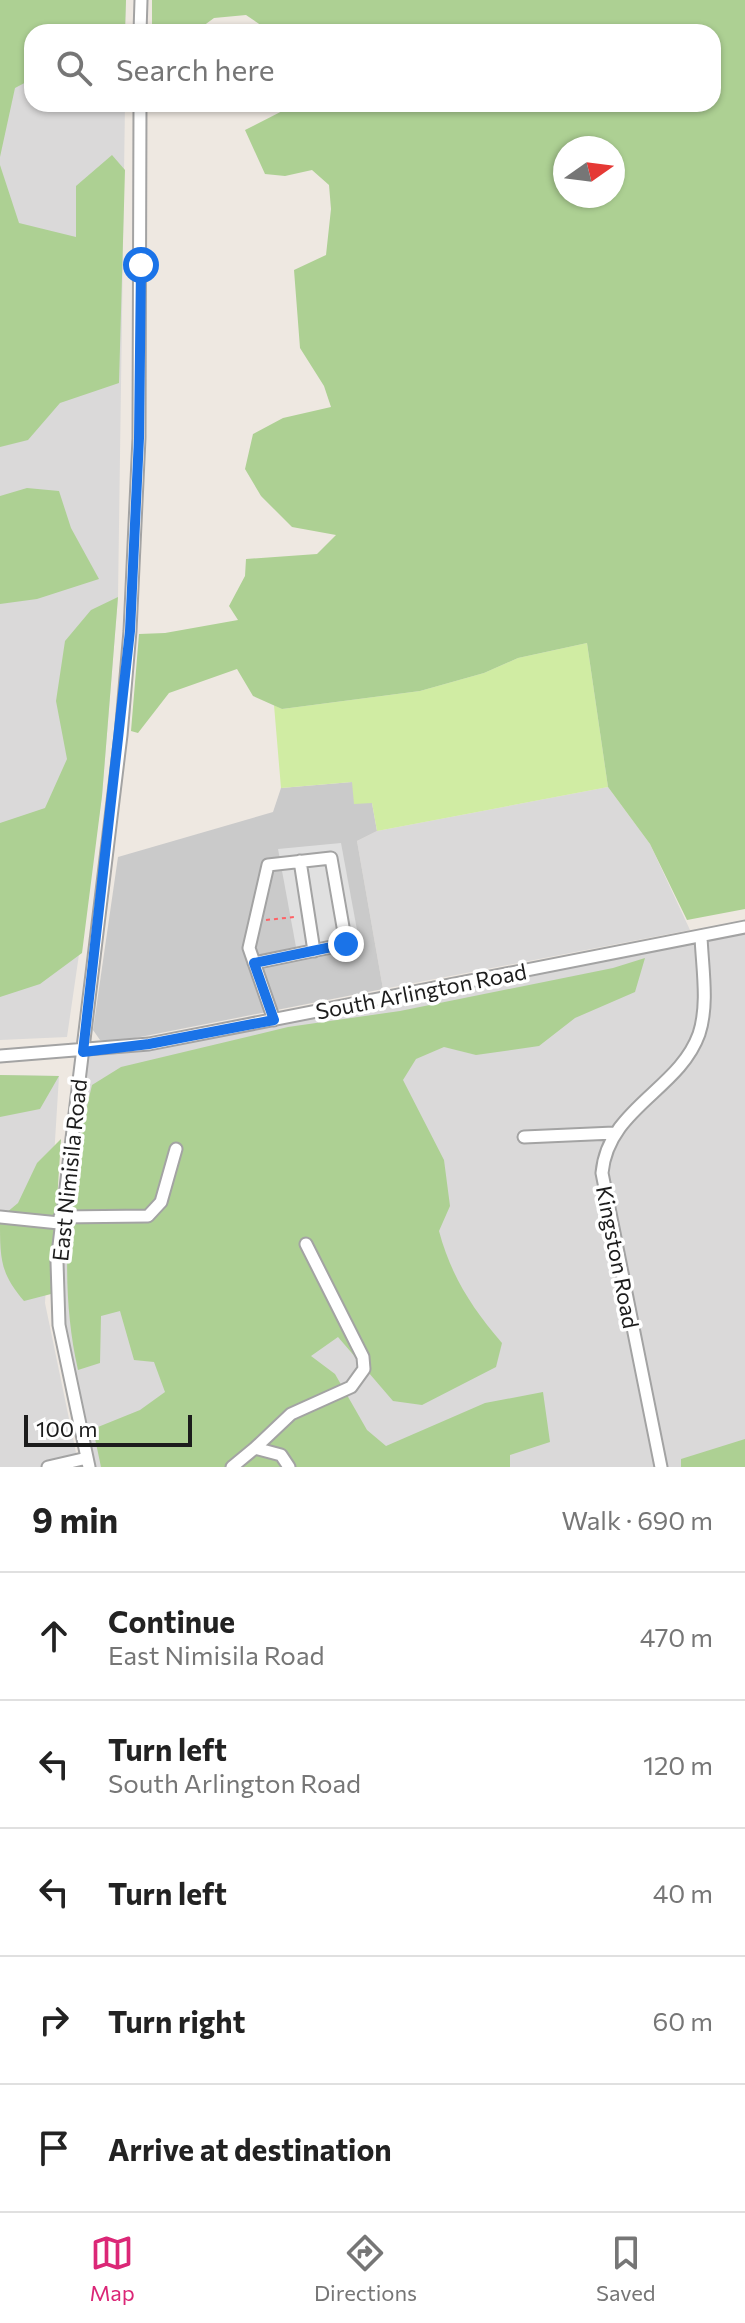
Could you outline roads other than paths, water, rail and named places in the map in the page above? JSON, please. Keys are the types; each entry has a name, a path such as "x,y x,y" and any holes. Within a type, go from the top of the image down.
{"street":[{"path":"140,24 141,0"},
{"name":"East Nimisila Road","path":"88,1462 59,1325 60,1220 121,735 136,526 142,304 140,112"},
{"path":"254,963 346,944 331,858 268,865 249,948 254,963 274,1020"},
{"path":"300,861 314,951"},
{"name":"South Arlington Road","path":"0,1056 83,1052 149,1044 745,927"},
{"name":"Kingston Road","path":"661,1467 604,1193 603,1164 614,1133 637,1106 676,1071 694,1046 703,1007 701,936"},
{"path":"524,1137 614,1133"},
{"path":"0,1217 60,1220 148,1216 161,1202 176,1149"},
{"path":"232,1467 291,1414 351,1387 364,1369 363,1357 306,1244"},
{"path":"255,1448 281,1455 289,1467"},
{"path":"48,1467 88,1462"}]}
